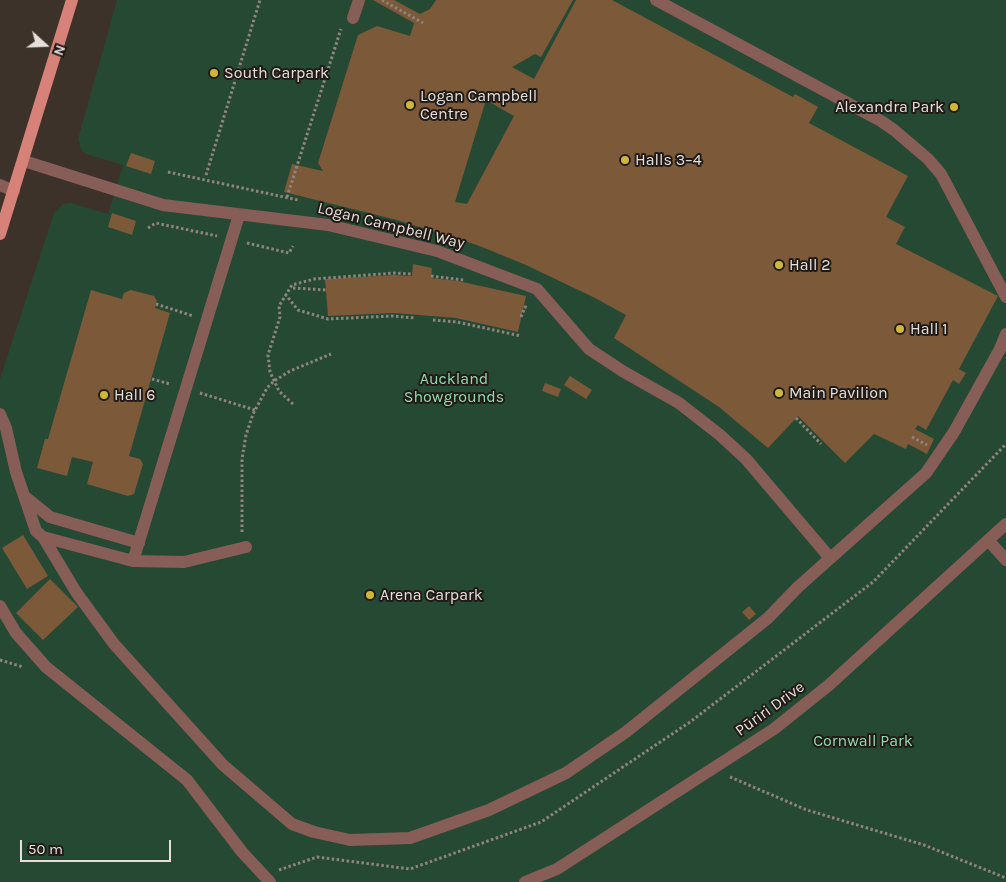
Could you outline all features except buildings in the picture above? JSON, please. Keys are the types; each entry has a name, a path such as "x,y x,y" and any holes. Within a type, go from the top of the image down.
{"main road":[{"path":"0,234 4,208 14,191 24,161 72,0"}],"street":[{"path":"353,18 359,0"},
{"path":"656,0 881,120 894,130 928,159 941,174 1006,297"},
{"name":"Logan Campbell Way","path":"24,161 163,205 328,225 437,251 537,289 589,349 624,372 679,403 727,441 768,485 830,558"},
{"path":"0,185 14,191"},
{"path":"133,561 239,214"},
{"path":"0,414 6,428 16,472 36,531 43,537 76,592 114,644 223,765 292,824 314,832 350,840 410,838 489,810 566,773 626,732 768,618 830,558 926,473 954,432 1003,348 1006,334"},
{"path":"24,496 50,517 139,543"},
{"name":"Pūriri Drive","path":"525,882 558,869 774,730 829,685 1006,524"},
{"path":"43,537 133,561 184,562 246,547"},
{"path":"988,540 1006,560"},
{"path":"0,606 16,633 46,667 187,780 242,852 270,882"}],"path":[{"path":"206,175 260,0"},
{"path":"382,0 423,23"},
{"path":"287,197 342,27 353,18"},
{"path":"168,172 298,200"},
{"path":"293,404 279,391 270,372 268,355 280,317 279,306 292,285 314,279 394,273 412,274"},
{"path":"293,288 326,290"},
{"path":"285,294 298,310 328,319 392,316 415,318"},
{"path":"156,304 207,320"},
{"path":"521,317 525,307 528,308"},
{"path":"433,320 457,322 521,336"},
{"path":"246,547 241,527 242,459 246,434 255,410 274,381 304,364 331,354"},
{"path":"230,401 255,410"},
{"path":"796,418 821,444"},
{"path":"0,660 31,670"},
{"path":"729,776 807,810 924,845 1006,878"}],"green space":[{"name":"Auckland Showgrounds","path":"117,0 1006,0 1006,882 0,882 0,379 54,213 63,204 71,203 108,214 123,165 86,154 82,151 78,139"}],"place":[{"name":"South Carpark","path":"214,73"},
{"name":"Logan Campbell Centre","path":"410,105"},
{"name":"Alexandra Park","path":"954,107"},
{"name":"Halls 3–4","path":"625,160"},
{"name":"Hall 2","path":"779,265"},
{"name":"Hall 1","path":"900,329"},
{"name":"Main Pavilion","path":"779,393"},
{"name":"Hall 6","path":"104,395"},
{"name":"Arena Carpark","path":"370,595"}],"park label":[{"name":"Cornwall Park","path":"863,741"}]}
